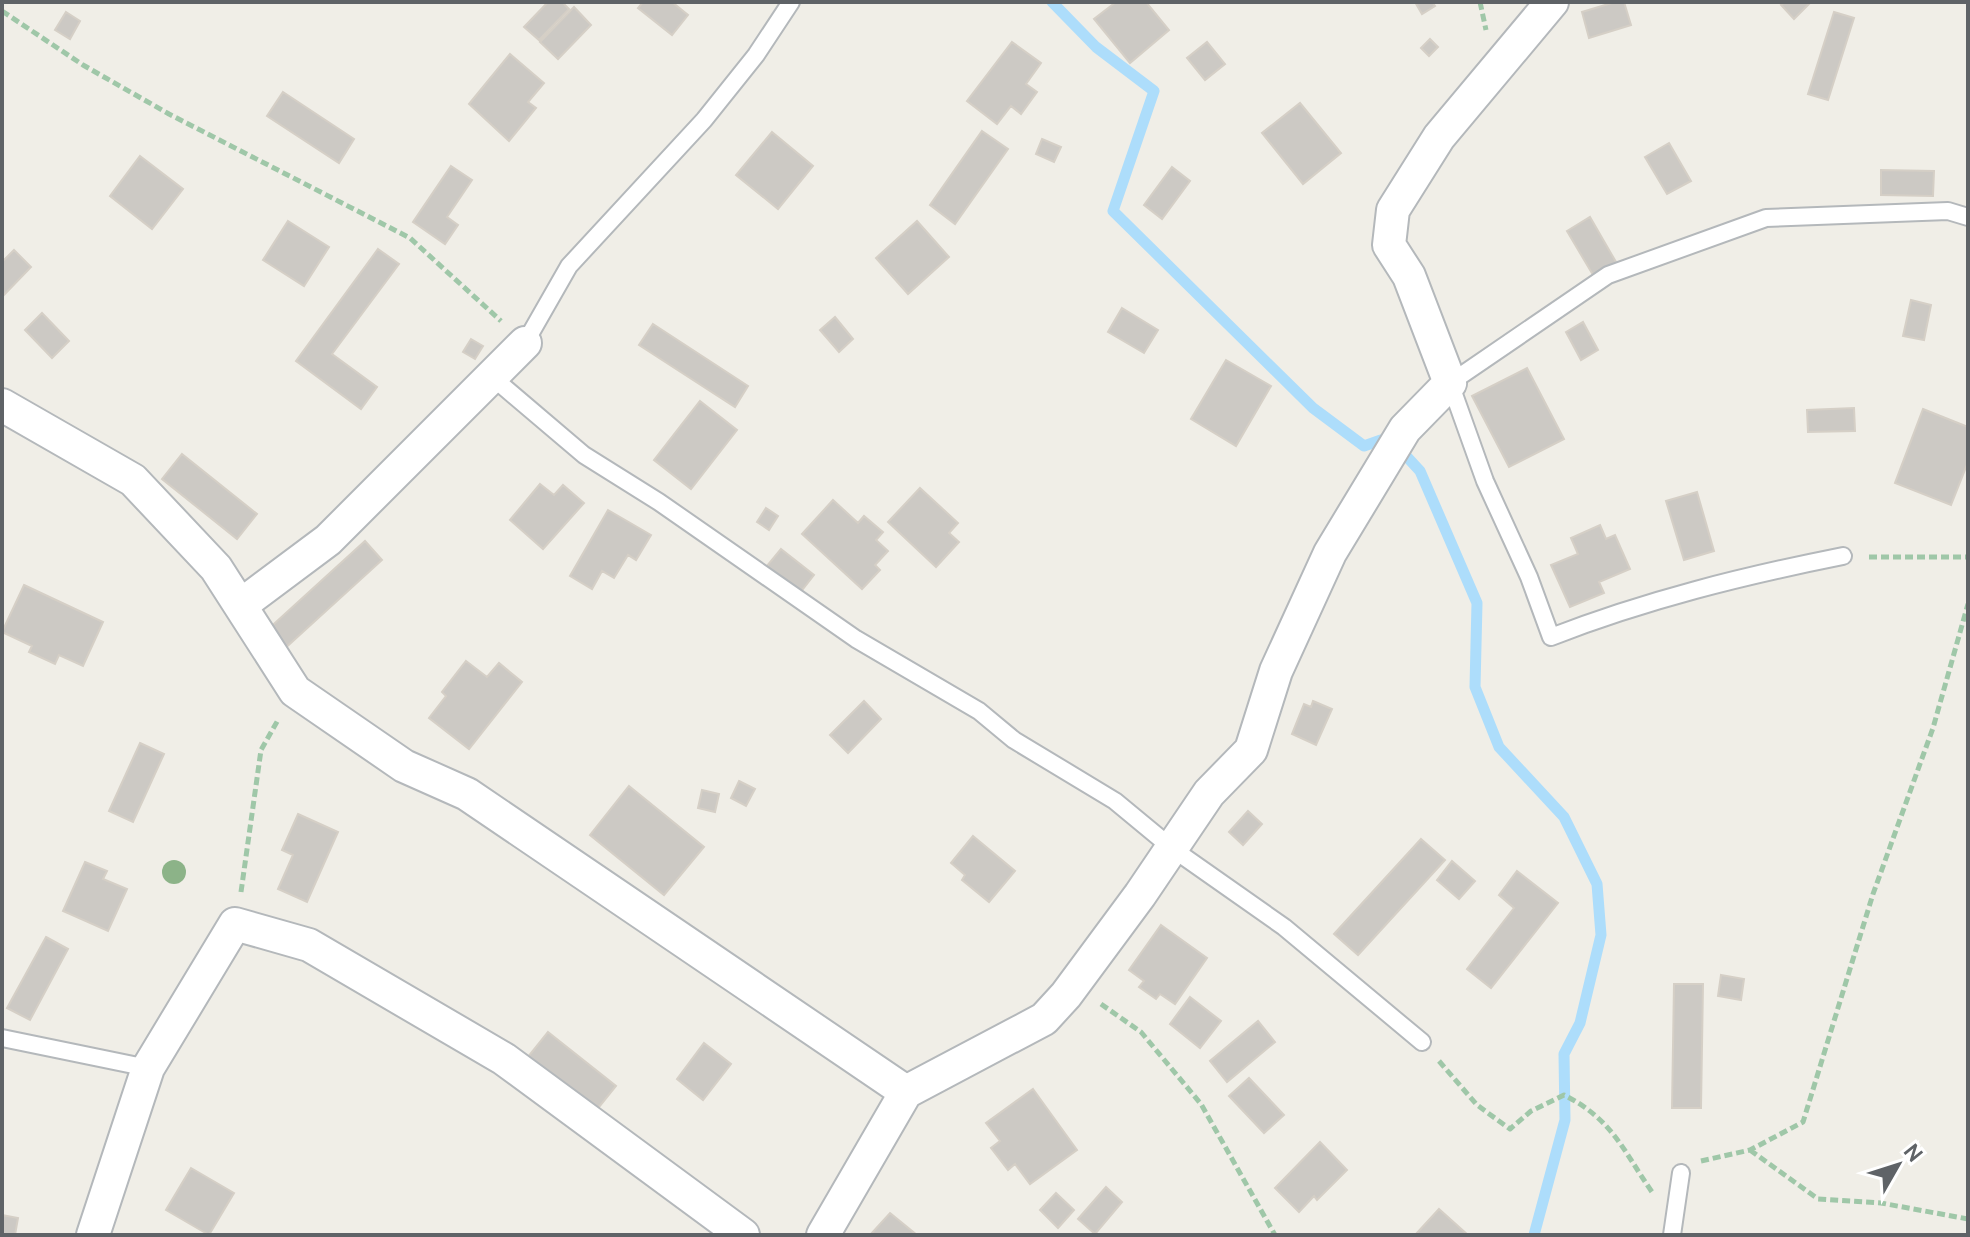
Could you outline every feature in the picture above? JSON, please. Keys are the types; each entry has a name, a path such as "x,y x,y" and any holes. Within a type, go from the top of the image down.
{"street":[{"path":"823,1235 906,1092 1044,1019 1074,985 1173,849 1209,793 1251,750 1276,671 1326,561 1405,429 1450,383 1409,276 1389,245 1393,210 1439,137 1552,2"},
{"path":"241,605 328,540 525,343"},
{"path":"2,405 133,480 216,568 295,691 404,766 467,794 906,1092"},
{"path":"93,1235 148,1068 235,924 309,945 504,1059 743,1235"}],"lane":[{"path":"525,343 569,266 704,120 756,55 791,2"},
{"path":"1843,556 1754,573 1621,610 1551,637 1529,577 1485,481 1450,383 1608,275 1766,218 1948,211 1968,217"},
{"path":"491,376 584,455 659,502 856,639 979,711 1014,740 1115,801 1173,849 1284,927 1422,1042"},
{"path":"2,1038 148,1068"},
{"path":"1673,1229 1681,1173"}],"path":[{"path":"2,11 83,65 169,114 410,238 525,343"},
{"path":"1843,556 1968,557"},
{"path":"1681,1173 1700,1162 1750,1150 1803,1122 1873,894 1933,728 1968,604"},
{"path":"235,924 261,750 295,691"},
{"path":"1074,985 1141,1032 1201,1104 1275,1235"},
{"path":"1422,1042 1477,1105 1510,1129 1531,1111 1564,1095 1592,1109 1627,1150 1673,1229"},
{"path":"1750,1150 1818,1199 1881,1203 1968,1219"}],"building":[{"path":"548,2 562,2 569,9 539,40 524,27"},
{"path":"643,2 672,2 688,15 672,35 638,8"},
{"path":"1116,2 1146,2 1169,30 1130,63 1094,19"},
{"path":"1415,2 1432,2 1435,6 1422,14"},
{"path":"1624,2 1631,25 1589,38 1582,12"},
{"path":"1785,2 1811,2 1794,19 1781,5"},
{"path":"574,7 591,25 558,59 540,42"},
{"path":"66,12 80,21 70,39 55,30"},
{"path":"1834,12 1854,18 1828,100 1808,94"},
{"path":"1430,39 1438,47 1429,56 1421,48"},
{"path":"1012,42 1041,63 1026,84 1037,92 1021,114 1011,106 997,124 967,101"},
{"path":"1207,42 1225,64 1205,80 1187,58"},
{"path":"510,54 544,83 528,102 536,108 509,141 469,104"},
{"path":"283,92 354,139 339,163 267,116"},
{"path":"1300,103 1341,153 1303,184 1262,133"},
{"path":"982,131 1008,149 955,224 930,205"},
{"path":"772,132 813,166 778,209 736,175"},
{"path":"1042,139 1061,147 1054,162 1036,154"},
{"path":"1669,143 1691,181 1667,194 1645,157"},
{"path":"140,156 183,189 152,229 110,196"},
{"path":"451,166 472,180 447,217 458,225 445,244 413,222"},
{"path":"1172,167 1190,181 1162,219 1144,205"},
{"path":"1881,170 1934,171 1933,196 1881,195"},
{"path":"1590,217 1616,262 1593,275 1567,231"},
{"path":"288,221 329,247 304,286 263,260"},
{"path":"917,221 949,257 908,294 876,258"},
{"path":"378,249 399,264 332,354 377,387 361,409 296,361"},
{"path":"14,250 31,267 2,297 2,262"},
{"path":"1911,300 1931,305 1924,340 1903,336"},
{"path":"1122,308 1158,330 1144,353 1108,332"},
{"path":"42,313 69,341 52,358 25,330"},
{"path":"835,317 853,339 839,352 820,330"},
{"path":"1583,322 1598,350 1581,360 1566,332"},
{"path":"653,324 748,386 735,407 639,345"},
{"path":"471,339 483,346 475,359 463,352"},
{"path":"1226,360 1271,386 1236,446 1191,419"},
{"path":"1527,368 1564,439 1509,467 1472,396"},
{"path":"700,401 737,430 691,489 654,460"},
{"path":"1854,408 1855,431 1808,432 1807,410"},
{"path":"1923,409 1968,427 1968,462 1951,505 1895,483"},
{"path":"182,454 257,514 237,539 162,479"},
{"path":"540,484 554,495 563,485 584,503 543,549 510,520"},
{"path":"920,488 958,523 949,533 959,542 936,567 888,522"},
{"path":"1697,492 1714,551 1684,560 1666,501"},
{"path":"833,500 858,523 864,516 883,532 876,540 888,551 875,565 880,570 862,589 802,534"},
{"path":"766,508 778,516 769,530 757,522"},
{"path":"608,510 651,535 636,560 628,555 614,578 602,571 592,589 570,576"},
{"path":"1600,525 1606,539 1615,535 1630,569 1599,582 1604,593 1570,607 1551,565 1578,554 1571,538"},
{"path":"365,541 382,560 282,651 265,632"},
{"path":"781,549 814,575 799,594 766,567"},
{"path":"24,585 103,622 83,666 59,655 55,664 29,652 32,646 2,632"},
{"path":"466,661 487,677 499,663 522,682 469,749 429,718 446,696 442,692"},
{"path":"864,701 881,719 848,753 830,735"},
{"path":"1313,701 1332,709 1316,745 1292,734 1304,704 1311,707"},
{"path":"140,743 164,754 133,822 109,811"},
{"path":"739,781 755,789 746,806 731,798"},
{"path":"629,786 704,847 664,895 590,835"},
{"path":"702,790 719,794 715,812 698,808"},
{"path":"1248,811 1262,824 1243,845 1229,832"},
{"path":"298,814 338,832 307,902 278,889 293,855 282,850"},
{"path":"973,836 1015,871 989,902 962,880 965,875 951,863"},
{"path":"1421,839 1445,860 1358,955 1334,934"},
{"path":"1452,861 1475,881 1459,899 1437,880"},
{"path":"85,862 107,871 103,879 127,889 108,931 63,911"},
{"path":"1517,871 1558,903 1491,988 1467,969 1514,908 1499,895"},
{"path":"1161,925 1207,958 1175,1004 1160,994 1156,999 1139,987 1144,981 1129,970"},
{"path":"46,937 68,949 30,1020 7,1008"},
{"path":"1721,975 1744,979 1741,1000 1718,996"},
{"path":"1674,984 1703,984 1701,1108 1672,1108"},
{"path":"1190,997 1221,1021 1200,1048 1170,1024"},
{"path":"1258,1021 1275,1042 1227,1082 1210,1061"},
{"path":"548,1032 616,1086 595,1112 527,1058"},
{"path":"704,1043 731,1064 703,1100 677,1079"},
{"path":"1249,1078 1284,1115 1264,1133 1229,1096"},
{"path":"1033,1089 1077,1150 1030,1184 1015,1164 1008,1170 991,1148 1000,1141 986,1123"},
{"path":"1320,1142 1347,1170 1317,1200 1314,1196 1299,1212 1275,1188"},
{"path":"191,1168 234,1193 209,1235 166,1210"},
{"path":"1106,1187 1122,1202 1095,1234 1078,1219"},
{"path":"1056,1193 1074,1210 1058,1228 1040,1210"},
{"path":"1439,1209 1468,1235 1415,1235"},
{"path":"890,1213 917,1235 870,1235"},
{"path":"2,1215 18,1218 15,1235 2,1234"}],"waterway":[{"path":"1052,2 1096,47 1154,91 1113,211 1313,408 1364,446 1381,440 1396,445 1420,471 1477,603 1475,687 1499,747 1564,817 1597,884 1601,935 1580,1023 1564,1054 1565,1120 1534,1235"}]}
